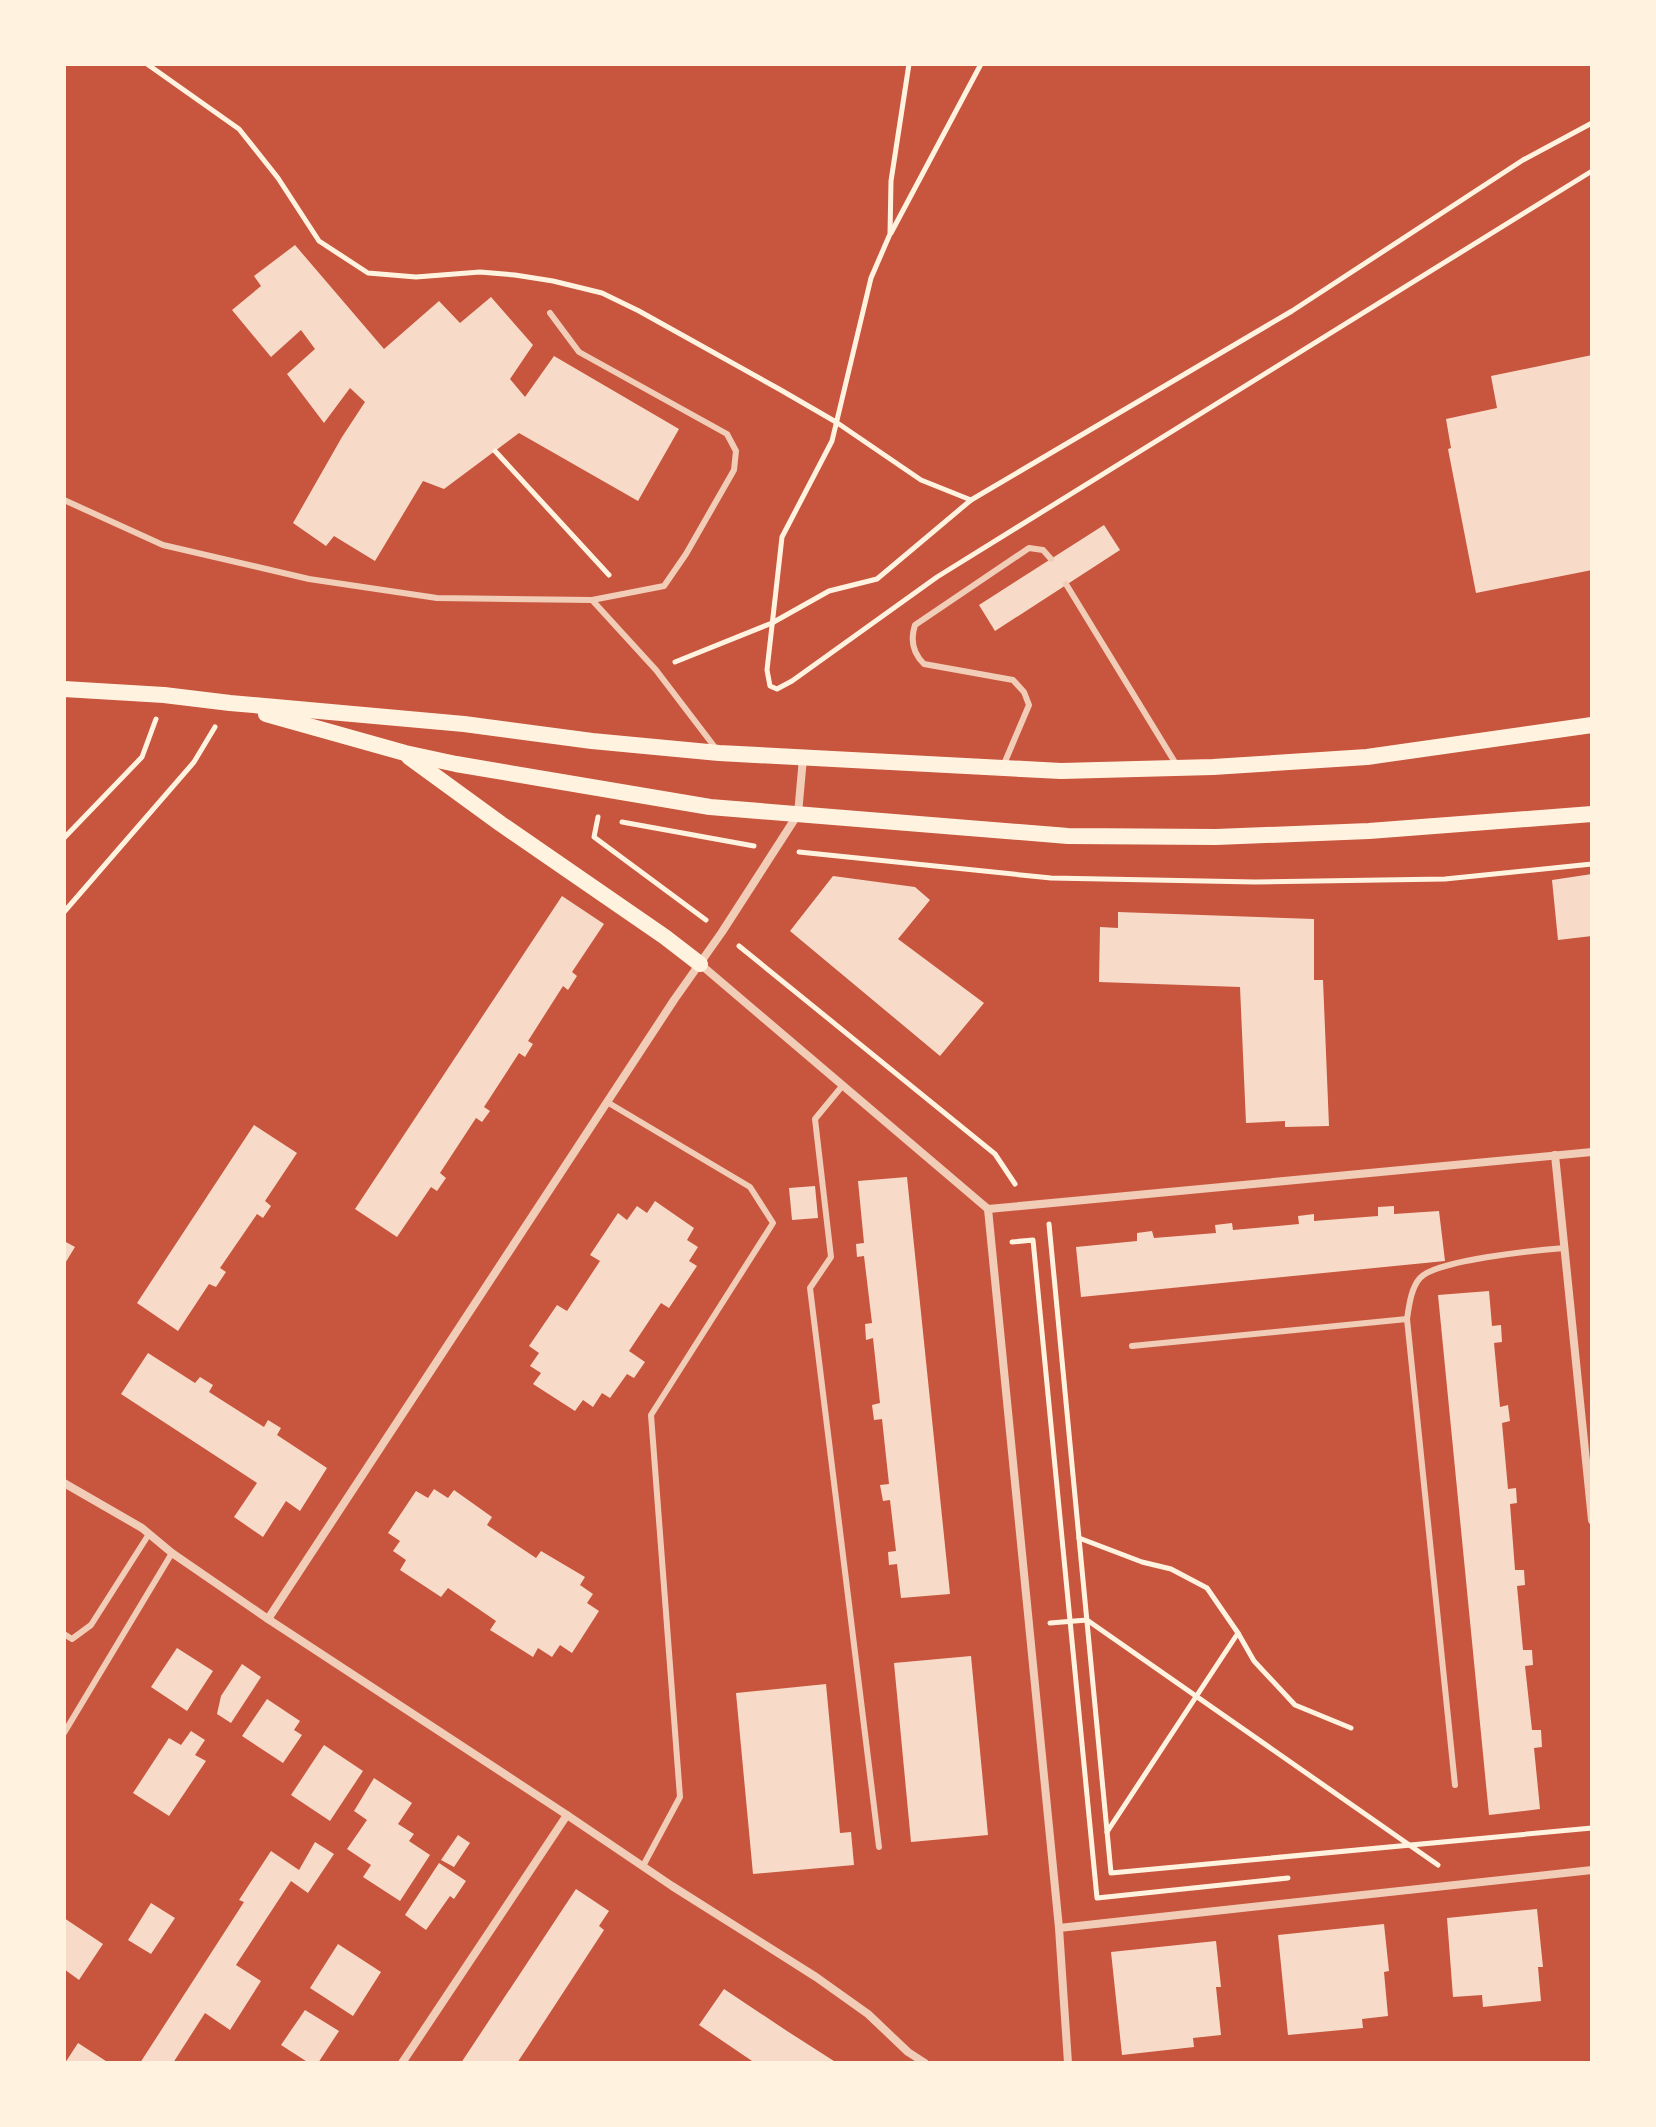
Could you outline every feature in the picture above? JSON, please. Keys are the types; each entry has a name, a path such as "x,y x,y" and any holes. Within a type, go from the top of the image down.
{"main road":[{"path":"64,689 164,695 464,724 592,741 719,753 1061,771 1367,757 1592,725"},
{"path":"230,703 405,753 710,807 1068,836 1216,837 1369,831 1592,814"},
{"path":"405,753 700,964"}],"street":[{"path":"268,1619 798,814 803,758"},
{"path":"700,964 988,1209 1059,1928 1068,2063"},
{"path":"988,1209 1592,1152"},
{"path":"1555,1155 1592,1520"},
{"path":"64,1483 149,1534 268,1619 829,1986 868,2014 908,2052 925,2063"},
{"path":"402,2063 567,1815"},
{"path":"1059,1928 1592,1870"}],"lane":[{"path":"64,500 163,545 309,579 437,598 592,600 664,586 734,470 736,451 727,434 579,352 550,313"},
{"path":"1002,768 1029,705 1019,684 1013,680 924,664 915,651 912,633 915,625 1029,548 1043,550 1051,559"},
{"path":"1066,584 1178,767"},
{"path":"592,600 656,670 719,753"},
{"path":"843,1085 815,1119 831,1257 810,1288 879,1847"},
{"path":"607,1102 750,1187 773,1223 651,1415 680,1797 643,1866"},
{"path":"1455,1785 1407,1319 1417,1281 1427,1271 1532,1251 1565,1248"},
{"path":"1132,1346 1407,1319"},
{"path":"64,1634 72,1639 91,1625 149,1534"},
{"path":"64,1733 172,1553"}],"path":[{"path":"147,64 239,129 278,178 319,241 368,273 416,277 480,272 553,281 602,293 836,422 921,480 971,500"},
{"path":"890,234 891,181 909,64"},
{"path":"981,64 890,234 871,278 832,441 782,537 767,670 770,686 777,689 937,577 1592,171"},
{"path":"656,670 772,623 829,591 877,579 971,500 1292,311 1523,160 1592,123"},
{"path":"495,451 626,593"},
{"path":"64,838 142,757 164,695"},
{"path":"64,912 194,762 230,703"},
{"path":"585,815 598,817 594,837 722,932 995,1154 1030,1206 1097,1898 1296,1877"},
{"path":"613,820 775,850 1051,878 1255,882 1445,879 1592,864"},
{"path":"1047,1204 1111,1873 1592,1828"},
{"path":"991,1243 1033,1240"},
{"path":"1079,1538 1142,1562 1171,1569 1207,1588 1254,1661 1295,1705 1351,1728"},
{"path":"1029,1625 1087,1620 1465,1884"},
{"path":"1107,1832 1238,1633"},
{"path":"1419,1864 1451,1861"}],"building":[{"path":"295,245 384,349 439,301 460,323 491,297 533,345 510,379 525,397 554,356 679,429 638,501 519,433 444,489 423,481 375,561 334,536 326,546 293,523 365,402 350,388 324,423 287,374 315,349 301,330 271,357 232,310 261,286 254,276"},
{"path":"1592,355 1592,570 1476,593 1448,449 1451,448 1446,419 1497,408 1491,376"},
{"path":"1104,525 1120,550 995,631 979,605"},
{"path":"1592,874 1592,936 1558,940 1552,880"},
{"path":"833,876 915,887 930,900 898,939 984,1003 940,1056 790,931"},
{"path":"562,896 604,924 572,972 577,976 568,990 563,986 528,1041 533,1044 525,1057 519,1053 484,1107 490,1111 482,1122 476,1118 440,1173 446,1178 437,1191 431,1187 397,1237 355,1209"},
{"path":"1118,912 1314,919 1314,980 1323,980 1329,1126 1285,1127 1285,1121 1246,1123 1240,987 1099,982 1100,927 1118,928"},
{"path":"254,1125 297,1153 265,1201 271,1206 263,1218 257,1214 220,1268 226,1272 216,1287 209,1284 178,1331 137,1303"},
{"path":"907,1177 950,1594 901,1598 897,1564 889,1565 888,1552 896,1551 890,1500 883,1501 880,1485 889,1484 882,1419 874,1420 872,1405 880,1403 873,1338 866,1340 865,1324 872,1323 864,1256 857,1257 856,1244 864,1243 858,1181"},
{"path":"815,1186 818,1218 792,1220 789,1188"},
{"path":"655,1201 694,1228 687,1240 698,1247 689,1261 697,1266 669,1308 661,1303 629,1351 645,1362 634,1378 627,1374 610,1398 602,1393 593,1407 583,1400 575,1411 533,1384 541,1373 530,1366 539,1353 529,1346 557,1305 567,1311 600,1261 590,1255 618,1213 627,1220 637,1206 647,1213"},
{"path":"1394,1206 1394,1214 1439,1211 1445,1261 1081,1297 1076,1247 1137,1241 1137,1233 1152,1231 1154,1238 1216,1233 1215,1225 1232,1223 1233,1230 1299,1224 1298,1216 1314,1214 1314,1221 1378,1216 1378,1207"},
{"path":"64,1241 75,1247 64,1265"},
{"path":"1489,1291 1492,1326 1501,1325 1502,1342 1494,1343 1500,1407 1508,1405 1510,1421 1502,1423 1508,1489 1516,1488 1517,1503 1510,1504 1515,1570 1524,1570 1525,1585 1517,1586 1523,1650 1532,1650 1533,1665 1525,1666 1532,1730 1541,1730 1542,1747 1534,1748 1540,1809 1489,1815 1438,1295"},
{"path":"148,1353 195,1383 200,1377 213,1385 209,1392 264,1427 268,1420 281,1428 277,1435 327,1468 300,1511 286,1501 263,1537 234,1517 257,1483 121,1394"},
{"path":"434,1489 448,1498 454,1490 492,1517 487,1525 536,1558 541,1551 585,1577 580,1585 593,1594 587,1603 599,1611 572,1653 560,1645 552,1657 538,1648 533,1657 490,1630 496,1621 448,1588 441,1597 400,1570 406,1560 393,1551 400,1541 388,1533 416,1491 428,1498"},
{"path":"177,1648 213,1671 187,1711 151,1687"},
{"path":"971,1656 988,1835 911,1842 894,1663"},
{"path":"242,1664 261,1677 231,1723 217,1714 221,1696"},
{"path":"826,1684 840,1833 851,1832 854,1865 753,1874 736,1693"},
{"path":"267,1699 300,1721 294,1730 302,1735 283,1763 242,1736"},
{"path":"191,1731 205,1740 195,1755 206,1761 169,1816 133,1793 169,1738 181,1745"},
{"path":"324,1745 363,1771 330,1821 291,1795"},
{"path":"374,1778 412,1803 398,1824 414,1834 409,1841 430,1855 400,1901 363,1877 371,1865 347,1849 367,1820 354,1811"},
{"path":"458,1835 470,1843 454,1867 441,1860"},
{"path":"315,1842 334,1854 308,1893 291,1881 236,1965 261,1981 230,2030 205,2013 173,2063 140,2063 244,1902 239,1900 271,1851 299,1870"},
{"path":"439,1863 466,1881 454,1899 450,1896 426,1930 405,1915"},
{"path":"576,1889 609,1911 599,1926 604,1930 527,2048 517,2063 461,2063"},
{"path":"151,1903 175,1918 151,1954 128,1940"},
{"path":"1537,1909 1543,1967 1538,1967 1541,2001 1483,2007 1482,1995 1453,1997 1447,1918"},
{"path":"64,1918 103,1944 79,1980 64,1969"},
{"path":"1384,1924 1389,1971 1384,1972 1388,2016 1362,2019 1363,2028 1288,2035 1278,1935"},
{"path":"1216,1941 1221,1987 1216,1987 1221,2035 1193,2038 1194,2047 1122,2055 1111,1952"},
{"path":"338,1944 381,1972 353,2016 310,1988"},
{"path":"724,1989 837,2063 755,2063 699,2025"},
{"path":"305,2010 339,2031 318,2063 309,2063 281,2045"},
{"path":"78,2043 109,2063 65,2063"}]}
